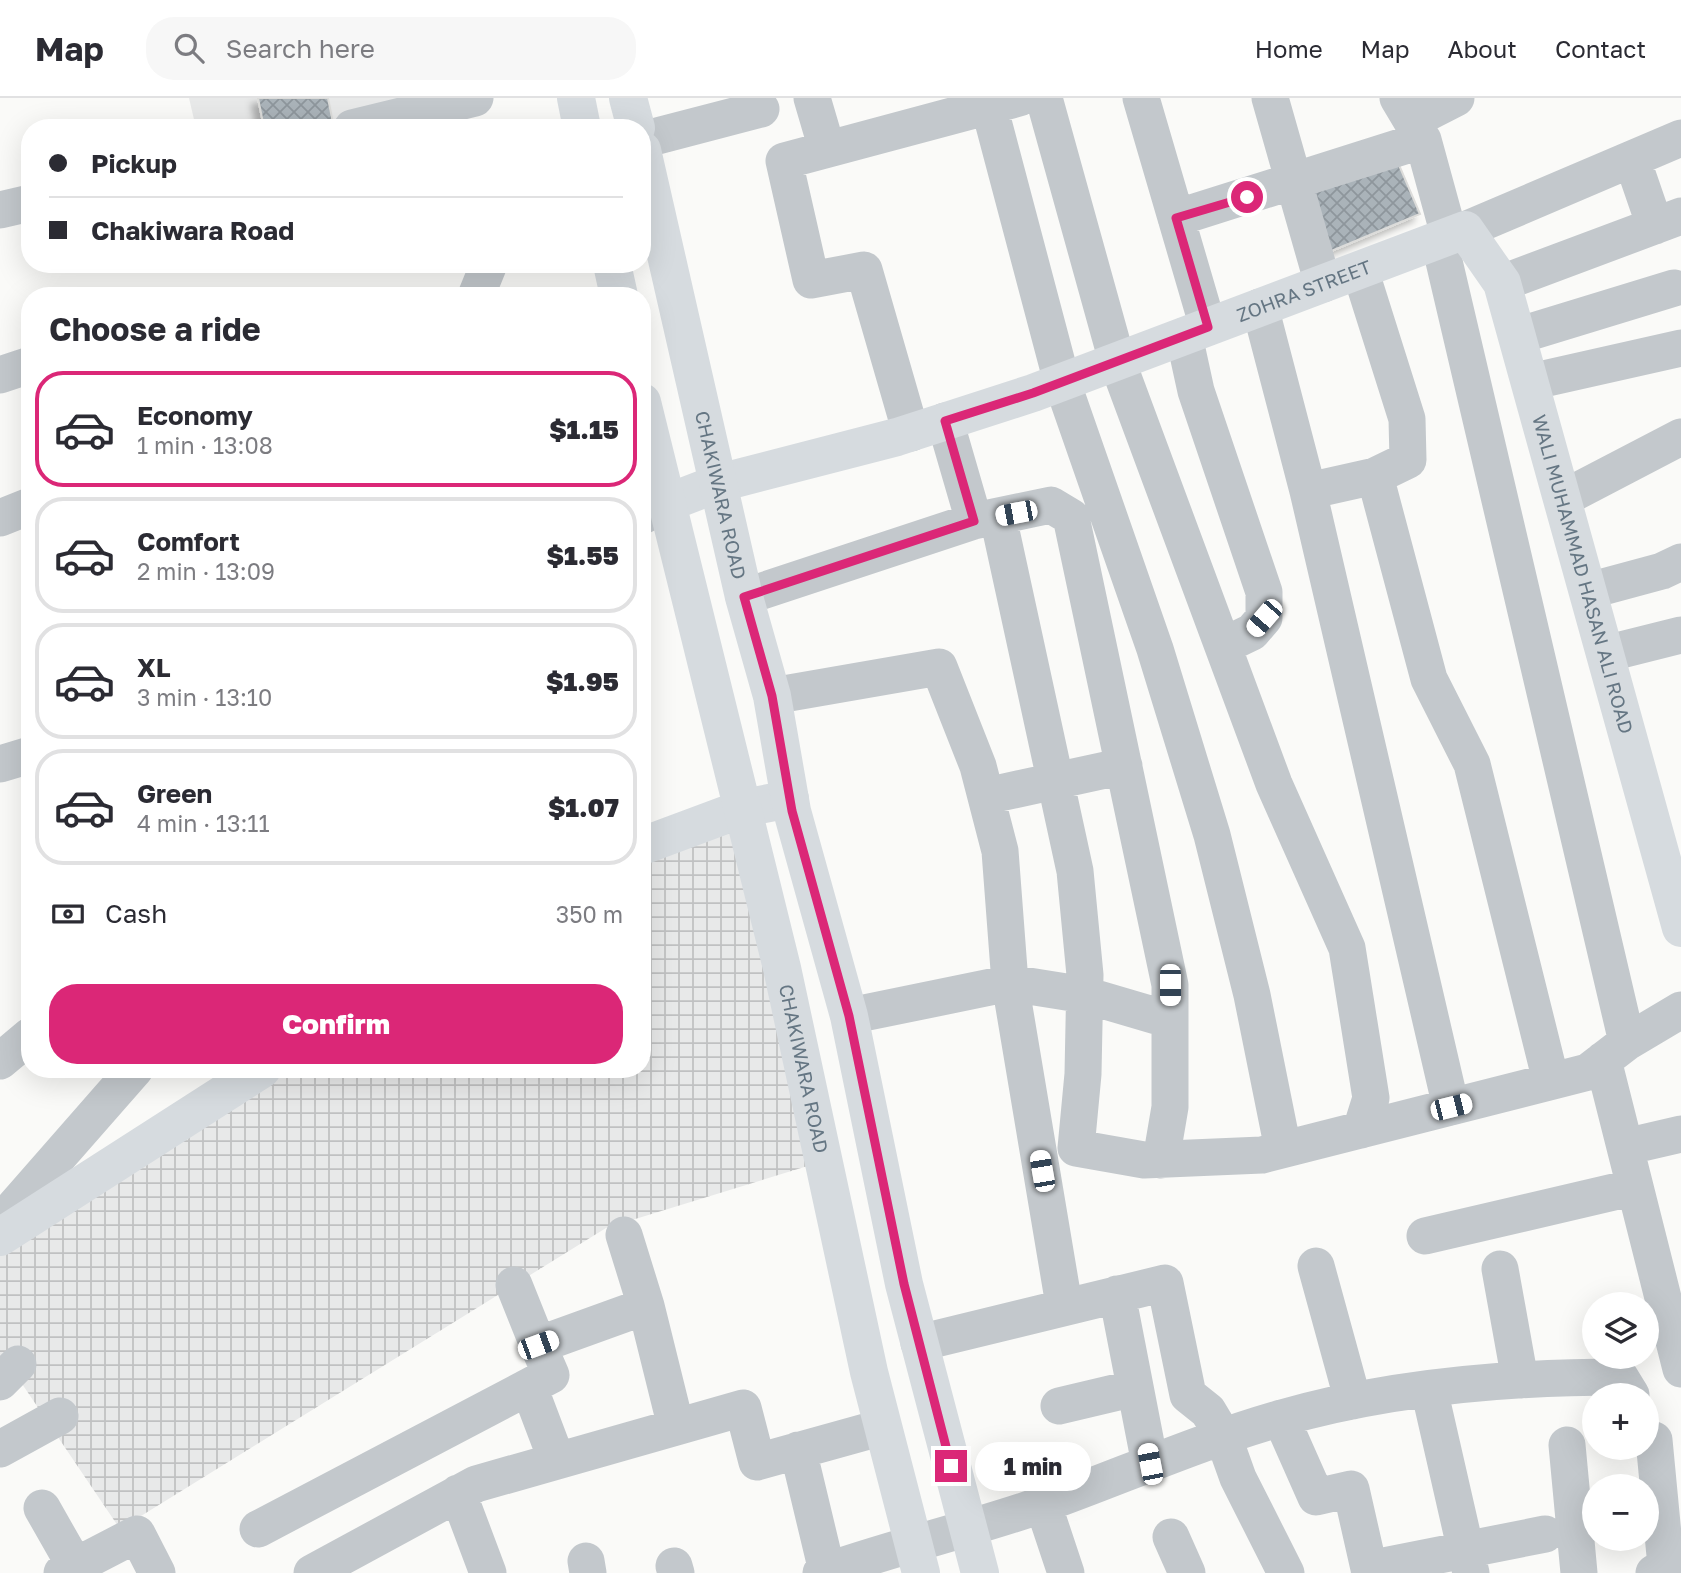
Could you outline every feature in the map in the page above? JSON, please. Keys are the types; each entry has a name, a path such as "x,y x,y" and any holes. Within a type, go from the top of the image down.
{"main road":[{"path":"576,98 580,119"},
{"path":"628,98 634,119"},
{"name":"CHAKIWARA ROAD","path":"651,189 744,597 772,696 790,799 849,1016 904,1284 980,1573"},
{"name":"ZOHRA STREET","path":"654,509 719,483 928,427 1062,382 1451,235"},
{"name":"WALI MUHAMMAD HASAN ALI ROAD","path":"1451,235 1503,283 1680,918"},
{"name":"CHAKIWARA ROAD","path":"651,482 654,509 744,808 883,1427 918,1558"},
{"path":"651,843 744,808 790,799"},
{"path":"0,1237 247,1078"}],"street":[{"path":"389,119 475,98"},
{"path":"812,98 827,149"},
{"path":"1044,98 1117,361 1274,784 1347,948 1371,1098 1361,1130"},
{"path":"1141,98 1176,218 1196,331 1196,391 1264,592 1264,618 1252,632 1223,646"},
{"path":"1270,98 1323,284"},
{"path":"1176,218 1294,183 1456,98"},
{"path":"1283,1149 1252,995 1212,835 1155,649 1062,382 1004,102 784,161 811,280 864,270 928,427 986,519 1056,782 1075,871 1085,995 1083,1074 1076,1148 1144,1160 1262,1155 1588,1072 1615,1051 1681,1010"},
{"path":"651,138 761,109"},
{"path":"1411,120 1451,235 1615,1051 1625,1147 1681,1369"},
{"name":"ZOHRA STREET","path":"1451,235 1681,138"},
{"path":"1503,283 1668,221 1632,159"},
{"path":"0,210 21,205"},
{"path":"1308,491 1375,476 1409,460 1406,419 1360,270"},
{"path":"1517,336 1674,288"},
{"path":"1260,307 1308,491 1451,1107"},
{"path":"1530,382 1681,348"},
{"path":"0,375 21,368"},
{"path":"1563,499 1681,437"},
{"path":"1375,476 1429,679 1472,764 1551,1081"},
{"path":"744,597 986,519 1051,505 1072,517 1170,985 1170,1107 1161,1160"},
{"path":"0,517 21,509"},
{"path":"1588,591 1662,571 1681,562"},
{"path":"1605,654 1681,635"},
{"path":"772,696 939,667 978,766 1000,850 1010,983 1064,1305"},
{"path":"0,764 21,758"},
{"path":"986,796 1124,766"},
{"path":"849,1016 1010,983 1085,995 1170,1020"},
{"path":"0,1061 21,1044"},
{"path":"0,1223 127,1078"},
{"path":"1625,1147 1681,1134"},
{"path":"1425,1236 1635,1186"},
{"path":"624,1235 646,1306 676,1427"},
{"path":"1315,1266 1353,1401"},
{"path":"1500,1269 1520,1380"},
{"path":"919,1343 1064,1305 1165,1283 1188,1395 1208,1411 1223,1436 1238,1478 1286,1573"},
{"path":"258,1529 551,1375 514,1285"},
{"path":"1117,1294 1150,1464"},
{"path":"538,1345 646,1306"},
{"path":"798,1450 824,1572 918,1558 968,1530 1223,1436 1353,1401 1429,1389 1520,1380 1620,1377 1624,1383"},
{"path":"529,1387 557,1461"},
{"path":"1059,1406 1135,1388"},
{"path":"1429,1389 1468,1561"},
{"path":"312,1573 476,1484 743,1408 757,1462 883,1427"},
{"path":"0,1449 60,1416"},
{"path":"1281,1419 1315,1497 1351,1489 1369,1571 1468,1561 1545,1534"},
{"path":"1654,1573 1666,1566 1661,1436"},
{"path":"1567,1445 1579,1573"},
{"path":"458,1493 488,1573"},
{"path":"1043,1504 1066,1573"},
{"path":"42,1508 68,1570 137,1534 157,1573"},
{"path":"1171,1537 1187,1573"}],"shaded area":[{"path":"189,98 481,98 393,119 194,119"},
{"path":"762,810 837,1157 606,1228 120,1529 14,1372 0,1360 0,1241 248,1078 651,1078 651,843"}],"building":[{"path":"258,98 328,98 332,119 262,119"},
{"path":"1396,158 1420,214 1329,252 1306,196"}],"route":[{"path":"951,1466 904,1284 883,1168 849,1016 792,811 772,696 744,597 974,521 945,421 1033,393 1208,327 1176,218 1247,197"}]}
